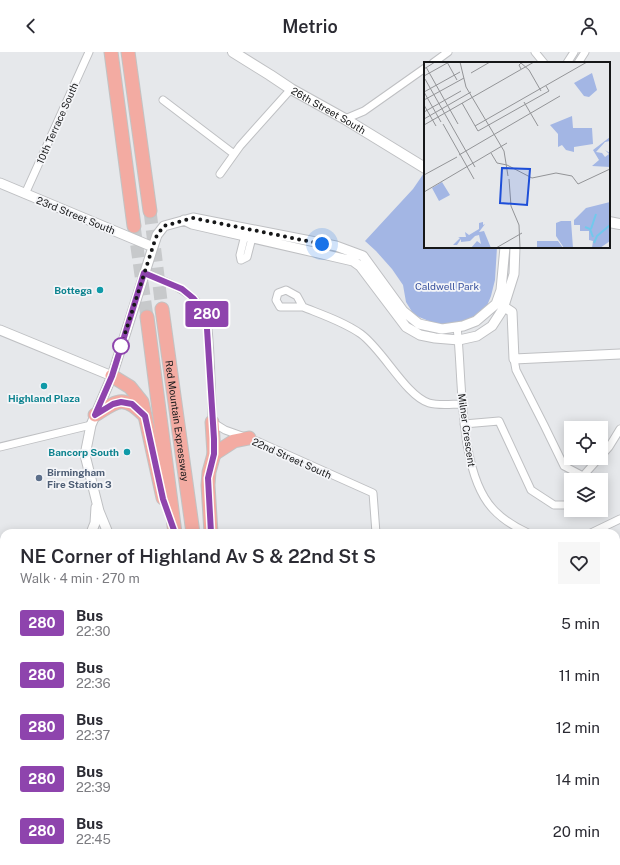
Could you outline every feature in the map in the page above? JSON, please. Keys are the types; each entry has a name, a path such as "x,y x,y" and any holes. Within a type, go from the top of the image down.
{"highway":[{"path":"111,52 134,226"},
{"path":"128,52 150,211"},
{"name":"Red Mountain Expressway","path":"162,309 192,529"},
{"name":"Red Mountain Expressway","path":"147,316 169,507 174,529"},
{"path":"112,376 130,387 142,402 169,507"},
{"path":"93,420 113,404 121,402 132,404 145,416"},
{"path":"211,529 208,478 214,454 212,422"},
{"path":"214,454 234,441 249,438"}],"main road":[{"name":"26th Street South","path":"233,52 291,89 345,119 424,167"},
{"path":"610,222 620,224"}],"street":[{"name":"10th Terrace South","path":"25,194 89,52"},
{"path":"433,62 448,52"},
{"path":"535,52 543,62"},
{"path":"568,62 574,52"},
{"path":"579,62 585,52"},
{"path":"345,119 364,111 424,69"},
{"path":"220,174 240,146 291,89"},
{"path":"162,100 234,154"},
{"name":"23rd Street South","path":"0,183 153,247"},
{"path":"106,529 96,501 85,455 93,420 112,376 157,235 164,226 184,220 192,224 336,246 363,256 403,311 419,324 442,329 463,326 476,320 500,304"},
{"path":"250,233 353,261 360,266 406,327 420,335 458,340 477,336 492,326 500,304 514,274 515,248"},
{"path":"500,304 505,248"},
{"path":"144,273 182,289 193,298 206,313 212,422"},
{"path":"500,304 512,312 514,359 516,370 564,466 575,473"},
{"path":"303,307 345,324 362,334 377,348 407,387 419,398 430,403 463,404"},
{"name":"Milner Crescent","path":"457,327 464,424 472,469 480,491 493,509 510,524 520,529"},
{"path":"0,330 112,376"},
{"path":"514,359 620,354"},
{"path":"0,447 93,420"},
{"path":"464,424 499,421 531,490 554,506 564,505"},
{"name":"22nd Street South","path":"212,422 225,430 249,438 373,493 376,529"},
{"path":"608,448 620,429"},
{"path":"587,473 594,465"},
{"path":"93,529 95,523 96,501"},
{"path":"599,529 620,519"}],"green space":[{"name":"Caldwell Park","path":"424,173 424,248 497,248 495,280 491,296 486,308 477,318 447,325 434,323 414,315 406,302 403,285 392,269 365,241 413,189"}],"tunnel":[{"path":"150,211 162,309"},
{"path":"134,226 147,317"}],"bus line":[{"name":"280","path":"174,529 163,499 145,416 129,402 117,402 95,415 112,376 144,273 182,289 193,298 206,313 214,439 214,454 208,478 211,529"}],"place":[{"name":"Bottega","path":"100,290"},
{"name":"Highland Plaza","path":"44,386"},
{"name":"Bancorp South","path":"127,452"},
{"name":"Birmingham Fire Station 3","path":"39,478"}],"route":[{"path":"121,346 155,240 164,226 193,218 322,244"}]}
